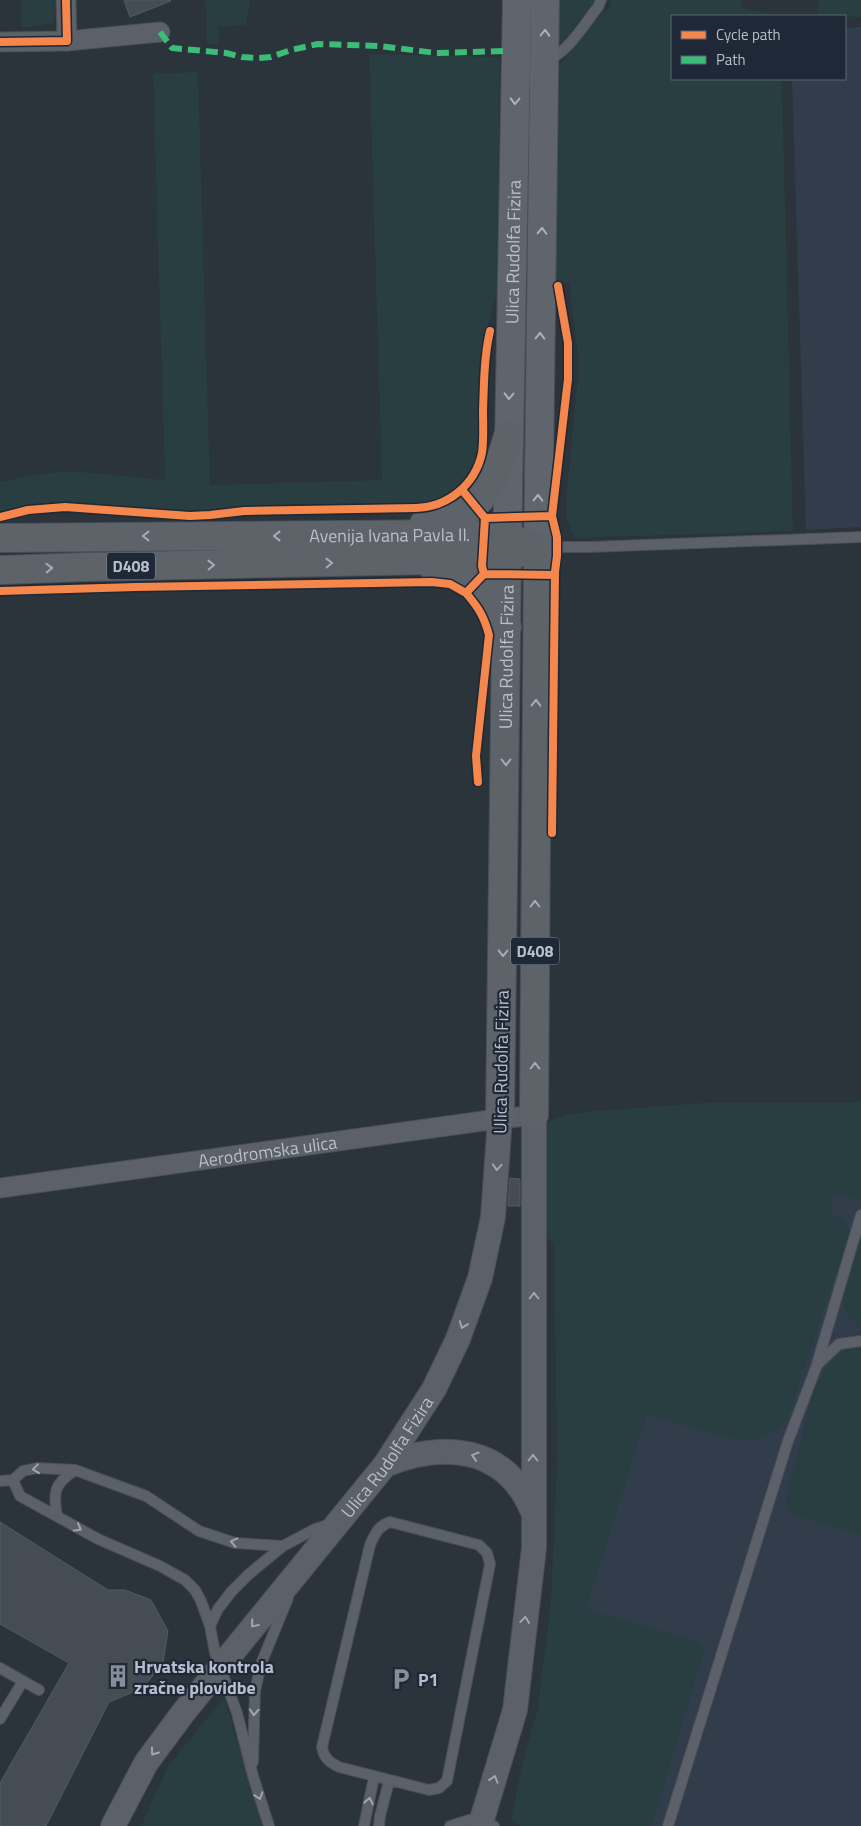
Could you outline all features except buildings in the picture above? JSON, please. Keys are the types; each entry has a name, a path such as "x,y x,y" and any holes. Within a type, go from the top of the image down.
{"main road":[{"name":"Ulica Rudolfa Fizira","path":"517,0 530,60 538,547 534,1115"},
{"name":"Ulica Rudolfa Fizira","path":"500,1118 508,436 530,60 545,0"},
{"path":"361,536 394,528 444,522 470,509 490,486 500,465 508,436"},
{"name":"Avenija Ivana Pavla II.","path":"0,538 58,536 466,534 508,547 538,547"},
{"name":"Avenija Ivana Pavla II.","path":"0,570 482,559 508,547"},
{"path":"379,561 401,567 450,571 469,577 488,594 507,627"}],"street":[{"path":"66,0 66,41"},
{"path":"0,42 66,41 160,32"},
{"name":"Aerodromska ulica","path":"0,1188 500,1118 534,1115"},
{"name":"Ulica Rudolfa Fizira","path":"485,1825 515,1710 534,1548 534,1115"},
{"name":"Ulica Rudolfa Fizira","path":"113,1826 146,1763 220,1666 385,1465 434,1389 458,1340 480,1278 492,1229 500,1118"},
{"path":"385,1465 408,1456 441,1451 453,1451 481,1458 506,1472 516,1481 525,1493 533,1511"}],"lane":[{"path":"530,60 560,54 598,7 601,0"},
{"path":"538,547 590,547 861,536"},
{"path":"668,1826 788,1441 817,1365 861,1215"},
{"path":"817,1365 840,1344 861,1341"},
{"path":"0,1481 13,1480 23,1471 38,1468 75,1470 146,1496 199,1531 235,1543 283,1546"},
{"path":"57,1516 54,1501 56,1489 62,1478 75,1470"},
{"path":"13,1480 20,1496 98,1539 160,1566 185,1580 195,1590 210,1626 215,1653 237,1713 253,1776 269,1826"},
{"path":"210,1626 218,1609 232,1590 283,1546 315,1528 338,1522"},
{"path":"390,1522 479,1545 487,1553 490,1564 447,1781 439,1788 429,1790 389,1780 339,1768 328,1762 323,1755 322,1747 370,1545 376,1530 390,1522"},
{"path":"253,1776 255,1691 261,1664 302,1567"},
{"path":"0,1668 39,1690"},
{"path":"0,1719 23,1681"},
{"path":"364,1826 374,1776"},
{"path":"379,1826 389,1780"},
{"path":"450,1826 463,1821 485,1825"}],"shaded area":[{"path":"861,27 861,527 806,530 792,80 846,80 846,28"},
{"path":"861,1112 861,1826 523,1826 569,1539 575,1133"}],"green space":[{"path":"22,0 55,0 54,23 22,28"},
{"path":"206,0 250,0 246,25 219,27 218,45 207,44"},
{"path":"556,0 596,0 562,42 558,42"},
{"path":"610,0 741,0 741,7 769,15 671,15 671,80 782,80 793,531 574,538 567,519 567,489 579,365 569,282 551,281 558,65 566,58 583,32 610,6"},
{"path":"818,0 861,0 861,17 818,15"},
{"path":"369,54 496,57 500,60 497,293 485,335 480,363 478,448 469,474 460,484 438,499 420,503 249,505 191,512 60,503 35,504 0,513 0,482 17,478 69,472 165,480 153,74 198,72 210,485 382,480"},
{"path":"861,1102 861,1200 835,1195 830,1214 843,1219 850,1230 788,1419 774,1432 766,1436 745,1440 718,1435 647,1414 586,1609 700,1642 704,1650 652,1826 521,1826 511,1821 522,1765 538,1707 551,1600 557,1462 554,1243 542,1234 542,1129 548,1122 566,1115 594,1111 703,1103"},
{"path":"861,1237 861,1328 845,1310 844,1294"},
{"path":"861,1348 861,1535 791,1514 785,1500 815,1386 829,1362 848,1349"},
{"path":"224,1698 264,1826 141,1826 168,1766"}],"marked path":[{"path":"160,32 172,48 259,58 271,57 318,44 380,46 436,53 505,51"}],"cycle path":[{"path":"0,42 67,41 66,0"},
{"path":"485,518 552,516 568,379 568,343 558,286"},
{"path":"0,517 28,510 65,507 190,516 244,511 416,508 428,507 439,503 449,499 466,484 473,475 482,453 485,371 490,331"},
{"path":"462,490 485,518 482,566 484,574"},
{"path":"552,516 557,537 557,556 555,572 552,833"},
{"path":"0,591 432,582 450,584 466,593 484,574 555,575"},
{"path":"466,593 480,612 489,635 476,756 478,782"}],"place":[{"name":"Hrvatska kontrola zračne plovidbe","path":"118,1676"},
{"name":"P1","path":"401,1679"}]}
